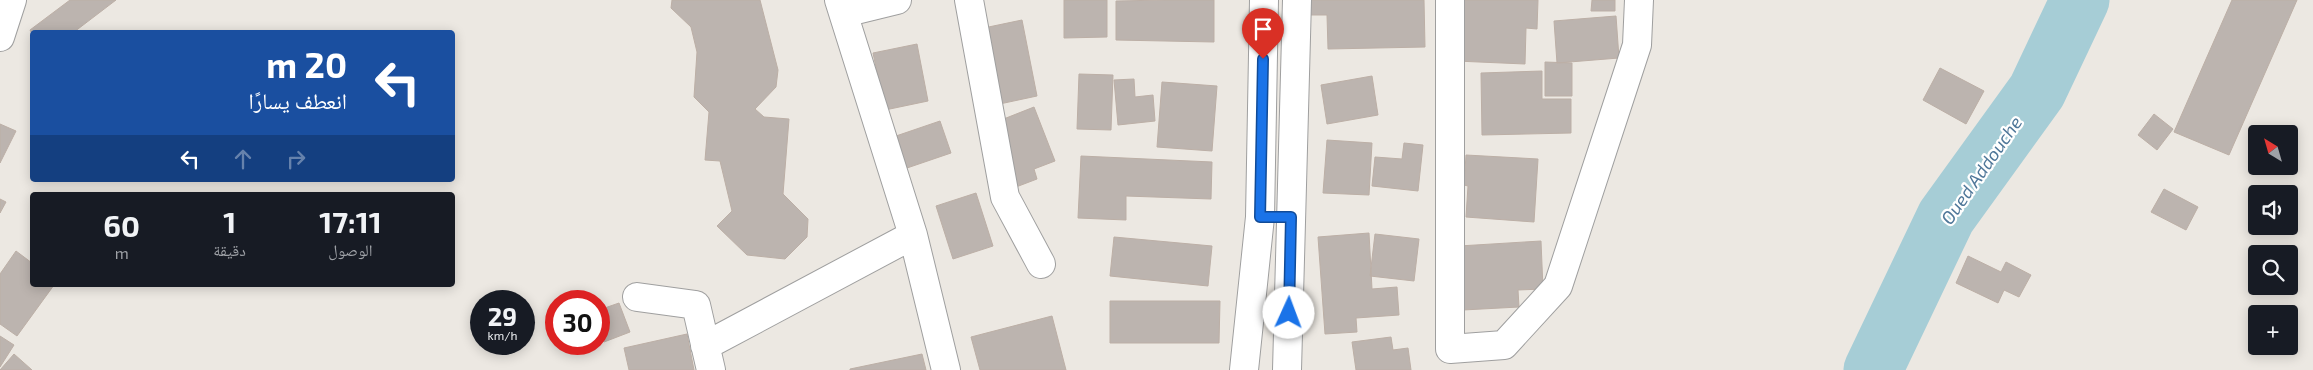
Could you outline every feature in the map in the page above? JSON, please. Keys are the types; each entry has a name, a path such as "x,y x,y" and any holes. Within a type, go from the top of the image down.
{"street":[{"path":"0,37 12,0"},
{"path":"897,0 842,6 913,235 946,370"},
{"path":"970,0 1005,197 1040,264"},
{"path":"1244,370 1260,217 1264,0"},
{"path":"1287,370 1297,0"},
{"path":"1450,0 1450,359 1504,345 1558,286 1637,45 1638,0"},
{"path":"1260,217 1291,217"},
{"path":"637,297 696,305 708,358 913,235"}],"building":[{"path":"70,0 116,0 77,30 30,30"},
{"path":"672,0 760,0 778,70 776,87 755,109 764,117 789,119 783,194 808,219 807,237 785,259 747,255 717,226 732,211 720,161 705,160 709,112 694,97 697,52 691,27 671,8"},
{"path":"1064,0 1107,0 1107,37 1064,38"},
{"path":"1214,0 1214,42 1116,40 1116,1"},
{"path":"1304,0 1424,0 1425,47 1328,49 1327,15 1304,15"},
{"path":"1458,0 1538,0 1537,29 1526,28 1525,64 1456,61"},
{"path":"1592,0 1615,0 1615,11 1591,11"},
{"path":"2232,0 2297,0 2229,155 2174,132"},
{"path":"1616,16 1619,58 1557,63 1554,21"},
{"path":"1022,20 1037,96 995,105 979,29"},
{"path":"917,44 928,101 885,110 873,53"},
{"path":"1545,62 1572,63 1572,96 1545,96"},
{"path":"1940,68 1984,91 1966,124 1923,100"},
{"path":"1542,71 1542,99 1571,99 1571,133 1482,135 1481,73"},
{"path":"1079,74 1113,75 1111,130 1077,129"},
{"path":"1372,76 1378,115 1327,124 1321,85"},
{"path":"1134,79 1135,97 1153,95 1155,121 1118,125 1114,80"},
{"path":"1162,82 1217,86 1212,151 1157,147"},
{"path":"1034,107 1055,161 1034,169 1037,179 1016,187 991,124"},
{"path":"2154,114 2173,129 2157,150 2138,135"},
{"path":"940,121 951,153 907,168 896,136"},
{"path":"0,124 16,131 0,163"},
{"path":"1327,140 1372,143 1369,195 1323,193"},
{"path":"1404,143 1423,145 1418,191 1372,186 1375,157 1402,159"},
{"path":"1466,155 1538,159 1534,222 1466,217 1468,186 1464,185"},
{"path":"1081,156 1212,162 1211,199 1126,196 1126,220 1078,218"},
{"path":"2164,189 2198,207 2186,230 2151,212"},
{"path":"976,193 993,246 953,259 936,206"},
{"path":"0,199 6,202 0,213"},
{"path":"1369,233 1372,289 1397,287 1399,315 1356,318 1357,332 1325,334 1318,237"},
{"path":"1375,234 1419,239 1414,281 1370,276"},
{"path":"1114,237 1212,246 1208,286 1110,276"},
{"path":"1541,241 1543,289 1518,290 1519,307 1463,310 1459,246"},
{"path":"16,251 30,262 30,287 53,287 17,336 0,324 0,274"},
{"path":"1968,256 2001,272 2006,262 2031,275 2019,297 2004,290 1998,303 1956,283"},
{"path":"1110,301 1220,301 1219,343 1110,343"},
{"path":"619,303 630,332 610,340 610,306"},
{"path":"1052,316 1066,370 980,370 971,337"},
{"path":"687,334 694,370 629,370 624,348"},
{"path":"0,336 14,345 0,367"},
{"path":"1391,337 1393,350 1408,348 1411,370 1356,370 1352,342"},
{"path":"14,354 32,370 0,370"},
{"path":"922,354 926,370 850,370 850,369"}],"waterway":[{"name":"Oued Addouche","path":"1873,370 1946,217 2037,91 2080,0"}],"route":[{"path":"1263,59 1260,217 1291,217 1289,313"}]}
